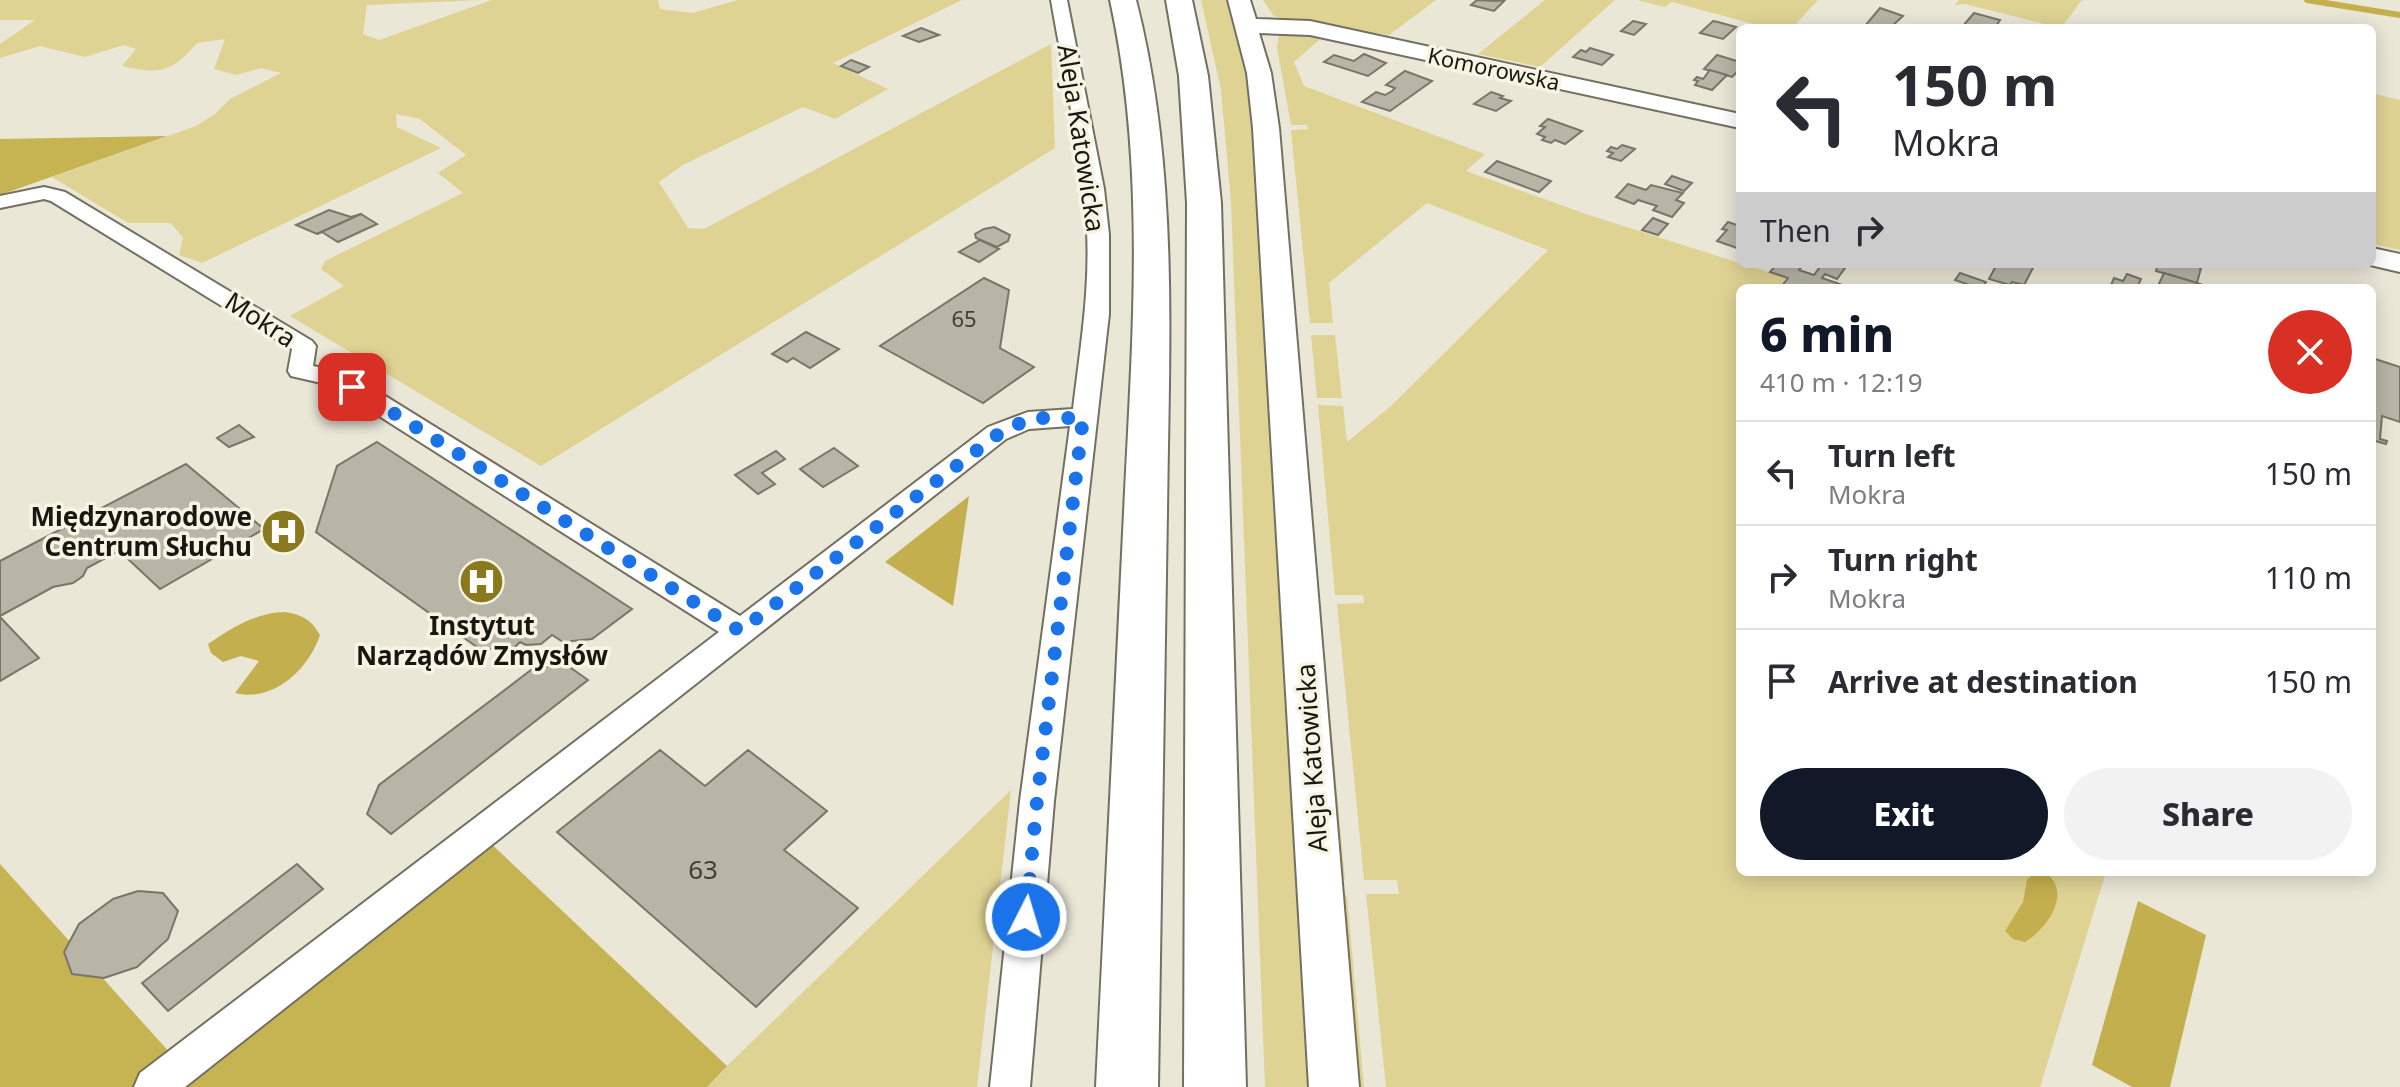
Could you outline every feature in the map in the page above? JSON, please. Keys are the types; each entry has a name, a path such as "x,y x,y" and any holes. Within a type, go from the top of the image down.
{"highway":[{"path":"1123,0 1136,55 1144,115 1153,262 1127,1087"},
{"path":"1179,0 1191,53 1199,116 1206,247 1215,1087"}],"street":[{"name":"Aleja Katowicka","path":"1010,1087 1037,801 1097,314 1098,235 1094,189 1059,0"},
{"name":"Aleja Katowicka","path":"1244,13 1266,128 1334,1087"},
{"name":"Komorowska","path":"1244,13 1736,120"},
{"name":"Mokra","path":"0,202 44,193 58,196 304,346 300,371 333,378 352,387 740,631"},
{"path":"2376,258 2400,263"},
{"path":"154,1087 1005,429 1034,418 1083,418"}],"shaded area":[{"path":"0,0 481,0 367,5 363,34 379,40 492,0 658,0 660,9 692,13 738,0 962,0 833,63 888,89 835,119 803,107 683,165 659,182 688,228 704,229 1051,44 1055,148 541,466 290,316 344,286 321,269 325,261 463,193 438,173 466,155 420,119 396,114 397,127 441,148 202,263 179,255 183,238 171,223 128,223 52,177 196,126 215,114 230,99 281,73 261,68 236,75 214,69 225,39 197,43 180,60 156,70 122,66 136,49 124,45 85,57 40,46 0,58 0,44 35,20 0,20"},
{"path":"1201,0 1230,0 1237,18 1253,101 1315,1087 1265,1087 1231,202 1221,90"},
{"path":"1263,0 1436,0 1389,35 1280,18 1273,15"},
{"path":"1545,0 1615,0 1540,67 1478,54"},
{"path":"1637,0 1818,0 1796,24 1753,24 1672,2 1665,7"},
{"path":"1959,0 2082,0 2064,24 2045,24 1965,4 1955,5"},
{"path":"1284,32 1325,35 1294,62 1304,86 1485,154 1466,171 1586,214 1736,262 1736,268 1755,268 1786,278 1782,284 1736,284 1736,876 2105,876 2040,1087 1386,1087 1366,894 1399,894 1397,880 1364,880 1337,604 1364,603 1363,595 1335,595 1318,405 1343,406 1347,442 1391,406 1548,250 1427,203 1329,283 1333,323 1310,323 1291,130 1308,129 1307,125 1291,125 1277,48 1279,35"},
{"path":"2376,94 2400,100 2400,250 2376,245"},
{"path":"167,136 0,195 0,139"},
{"path":"1311,335 1335,335 1342,398 1317,398"},
{"path":"969,496 953,606 885,562"},
{"path":"1320,605 1345,880 1341,878 1317,606"},
{"path":"285,612 306,619 313,625 320,635 315,648 298,671 276,688 249,695 235,693 259,661 241,656 223,662 211,653 208,644 254,618"},
{"path":"1011,790 977,1087 707,1087 727,1066"},
{"path":"486,839 727,1066 707,1087 0,1087 0,864 189,1074"},
{"path":"2031,876 2048,876 2057,889 2057,899 2049,919 2025,942 2013,939 2005,931 2023,902 2027,880"},
{"path":"1347,895 1364,1087 1353,1087 1340,900"},
{"path":"2138,901 2206,935 2170,1087 2132,1087 2092,1065"}],"building":[{"path":"1477,0 1505,0 1494,11 1471,5"},
{"path":"1880,8 1903,16 1894,24 1867,24"},
{"path":"1974,13 2000,20 1998,24 1965,24"},
{"path":"1633,21 1646,24 1634,35 1621,31"},
{"path":"1713,21 1736,27 1723,39 1700,33"},
{"path":"921,28 939,35 919,42 903,36"},
{"path":"1590,48 1613,55 1602,65 1573,57 1581,50 1586,52"},
{"path":"1364,54 1386,63 1368,76 1324,62 1334,55 1354,61"},
{"path":"1717,55 1736,61 1736,73 1732,77 1704,69"},
{"path":"851,60 869,67 858,73 841,66"},
{"path":"1710,70 1727,75 1712,90 1695,85 1697,77 1703,79"},
{"path":"1405,71 1432,81 1390,111 1362,102 1376,92 1385,95 1392,91 1395,88 1386,85"},
{"path":"1491,92 1511,101 1496,111 1474,104"},
{"path":"1548,119 1582,131 1565,144 1542,140 1545,137 1537,134"},
{"path":"1622,145 1635,149 1621,161 1608,157 1613,153 1607,151 1611,147 1617,149"},
{"path":"1497,161 1551,181 1539,192 1485,172"},
{"path":"1672,176 1692,183 1684,191 1665,184"},
{"path":"1628,184 1646,190 1651,185 1683,193 1676,200 1684,203 1672,217 1653,210 1657,206 1638,200 1634,204 1616,197"},
{"path":"329,210 351,217 361,214 317,234 296,225"},
{"path":"361,214 377,224 338,242 322,232 317,234"},
{"path":"1653,218 1668,224 1658,235 1642,230"},
{"path":"1728,222 1736,225 1736,248 1717,241 1727,230 1722,229"},
{"path":"994,227 1010,235 1008,241 997,247 976,238 975,234"},
{"path":"980,240 999,249 979,262 959,252"},
{"path":"1774,268 1801,268 1799,270 1814,275 1819,268 1845,268 1837,279 1825,274 1822,278 1839,284 1783,284 1788,278 1770,272"},
{"path":"1995,268 2033,268 2025,284 2006,284 1989,279"},
{"path":"2157,268 2201,268 2197,283 2156,271"},
{"path":"1960,273 1986,282 1966,284 1955,280"},
{"path":"2164,273 2200,284 2159,284"},
{"path":"2127,274 2141,279 2139,284 2111,284 2114,278 2123,281"},
{"path":"984,278 1009,290 1000,348 1034,367 983,403 880,346"},
{"path":"806,332 839,349 810,368 793,358 787,362 772,354"},
{"path":"2376,359 2400,367 2400,422 2382,416 2380,439 2387,441 2386,444 2376,441"},
{"path":"239,425 254,437 229,447 217,438"},
{"path":"377,442 632,609 592,639 563,642 552,635 541,644 526,645 520,642 515,647 481,650 316,532 337,466"},
{"path":"834,448 858,466 823,487 800,469"},
{"path":"776,451 785,459 762,473 775,484 758,494 735,475"},
{"path":"186,464 264,529 160,589 128,559 146,549 137,541 87,568 83,576 73,583 53,587 0,616 0,561"},
{"path":"0,617 39,658 0,681"},
{"path":"564,663 588,680 391,834 367,814 379,785 531,670"},
{"path":"660,750 705,786 748,750 827,811 784,850 858,908 756,1007 557,832"},
{"path":"297,864 323,889 168,1011 142,983"},
{"path":"138,891 163,893 178,911 168,939 137,967 104,978 72,974 64,952 79,924 113,899"}],"waterway":[{"path":"2307,0 2400,15"}],"place":[{"name":"Międzynarodowe Centrum Słuchu","path":"283,531"},
{"name":"Instytut Narządów Zmysłów","path":"482,582"}],"route":[{"path":"352,387 740,631 997,433 1034,418 1083,418 1026,917"}]}
